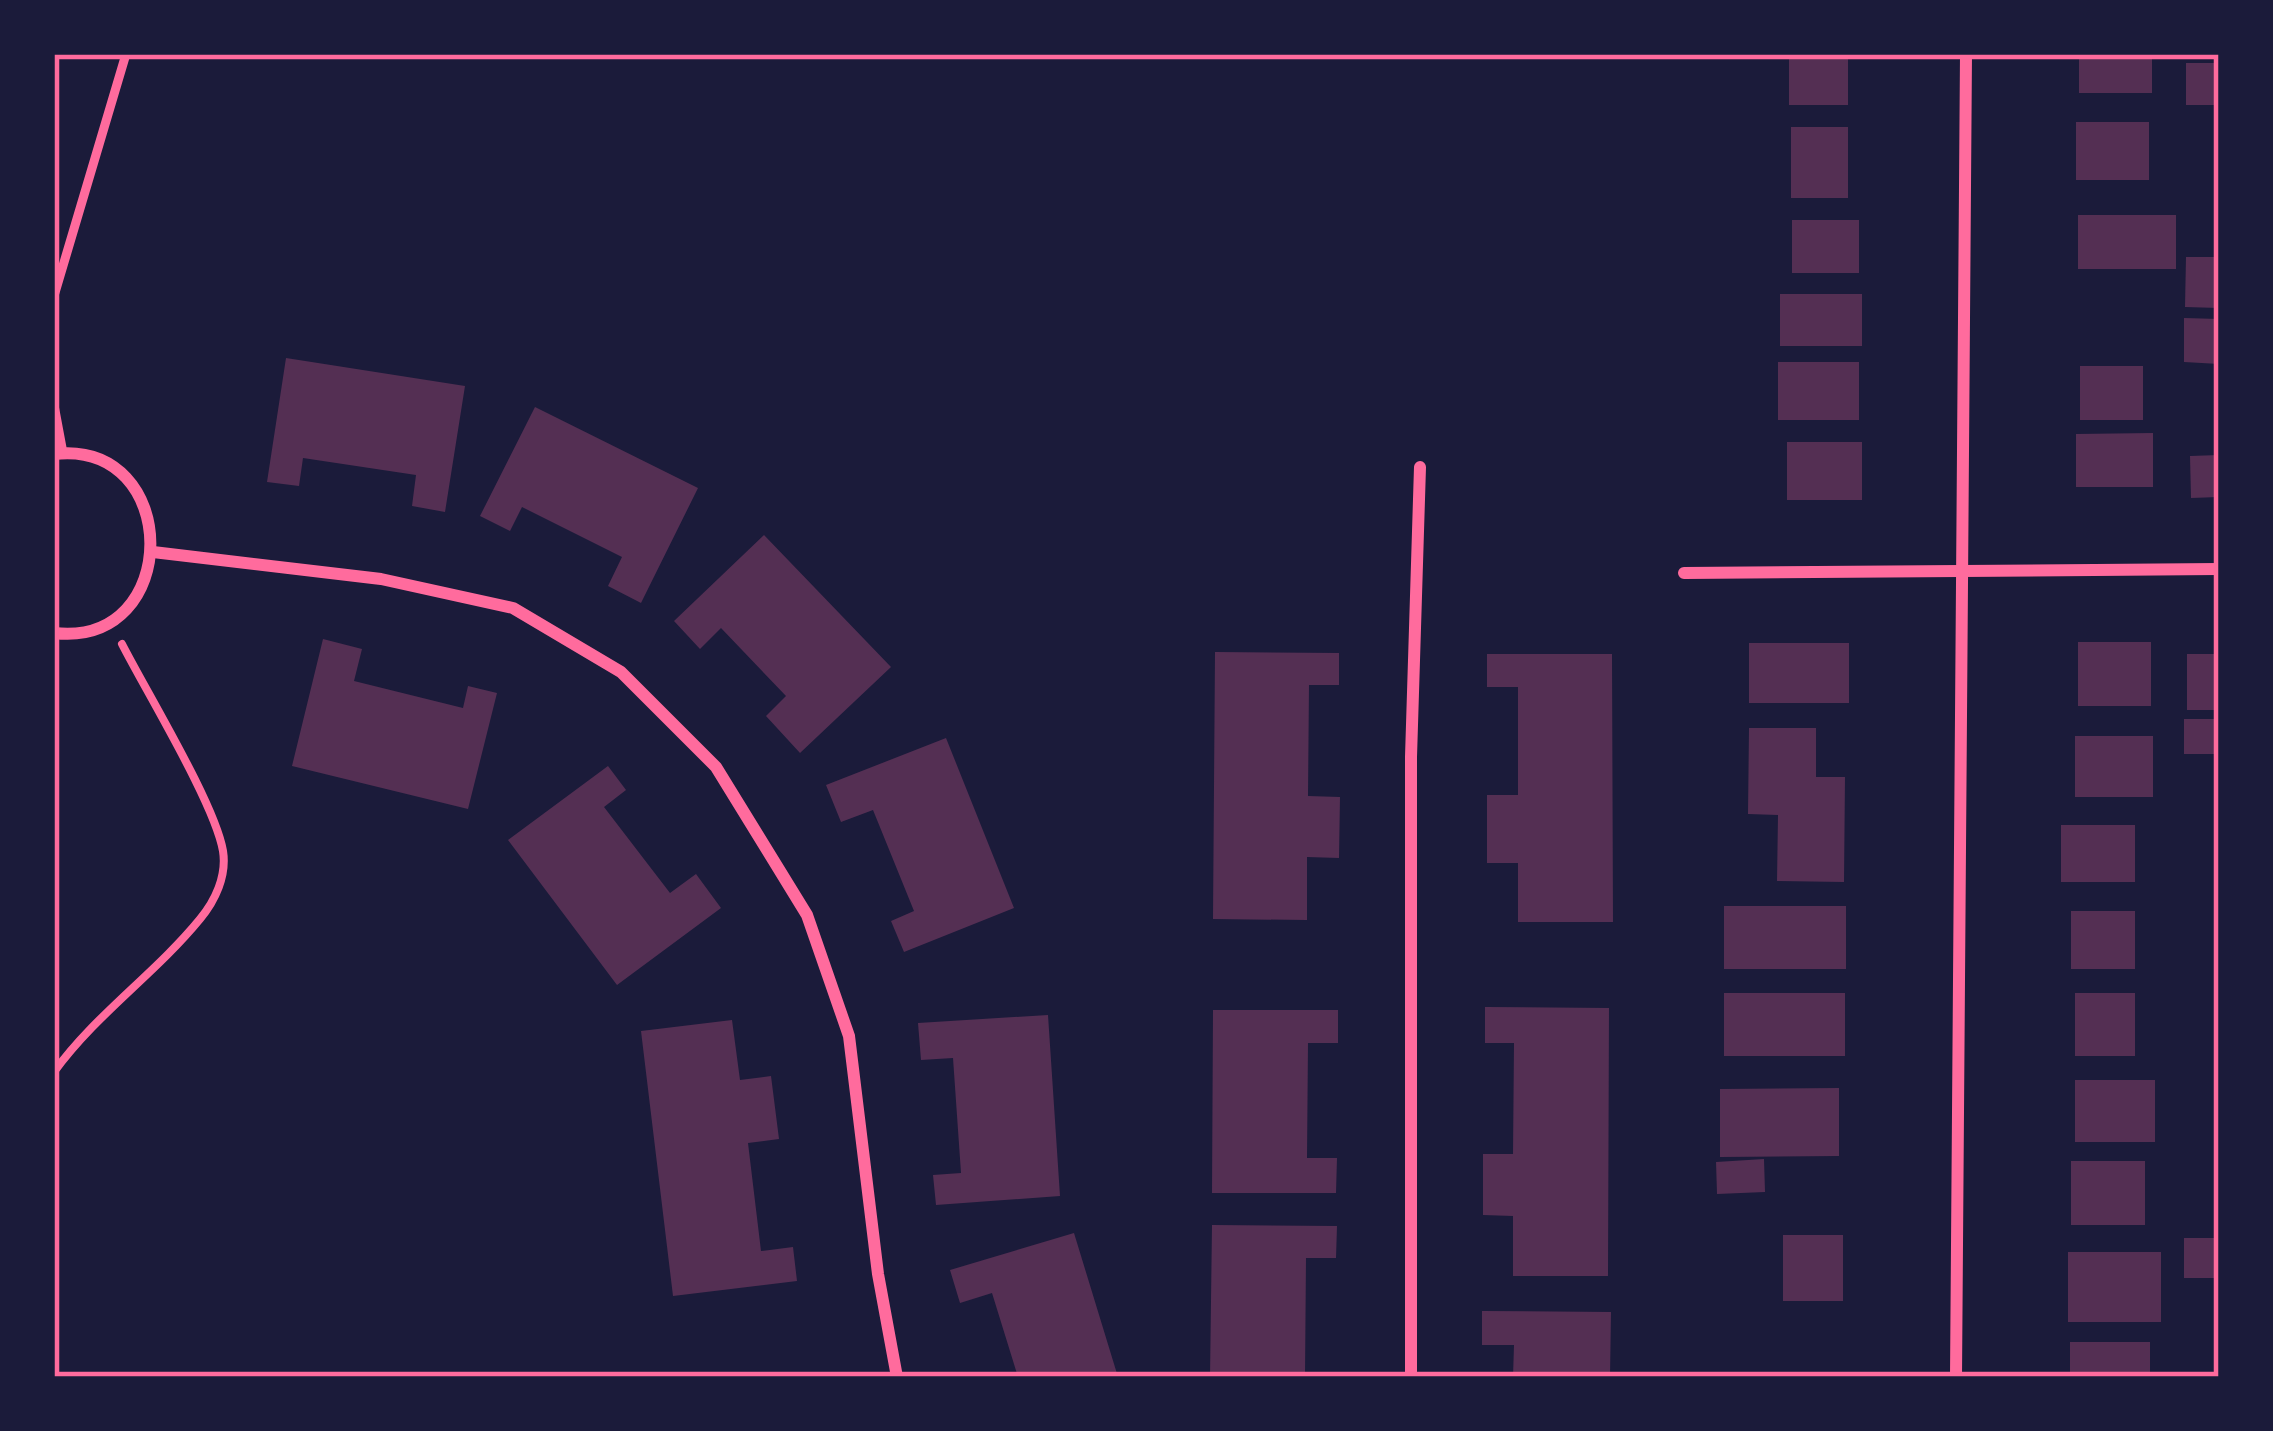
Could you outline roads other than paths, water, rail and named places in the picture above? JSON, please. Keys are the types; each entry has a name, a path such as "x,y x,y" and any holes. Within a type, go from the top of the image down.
{"street":[{"path":"1956,1377 1966,54"},
{"path":"54,633 87,632 132,603 146,579 153,552 151,522 139,494 118,472 93,458 58,454"},
{"path":"1411,1377 1411,757 1420,466"},
{"path":"153,552 382,579 513,608 621,672 716,767 807,915 848,1036 878,1274 897,1377"},
{"path":"1684,573 2219,569"}],"lane":[{"path":"54,296 126,54"},
{"path":"54,405 58,454"}]}
